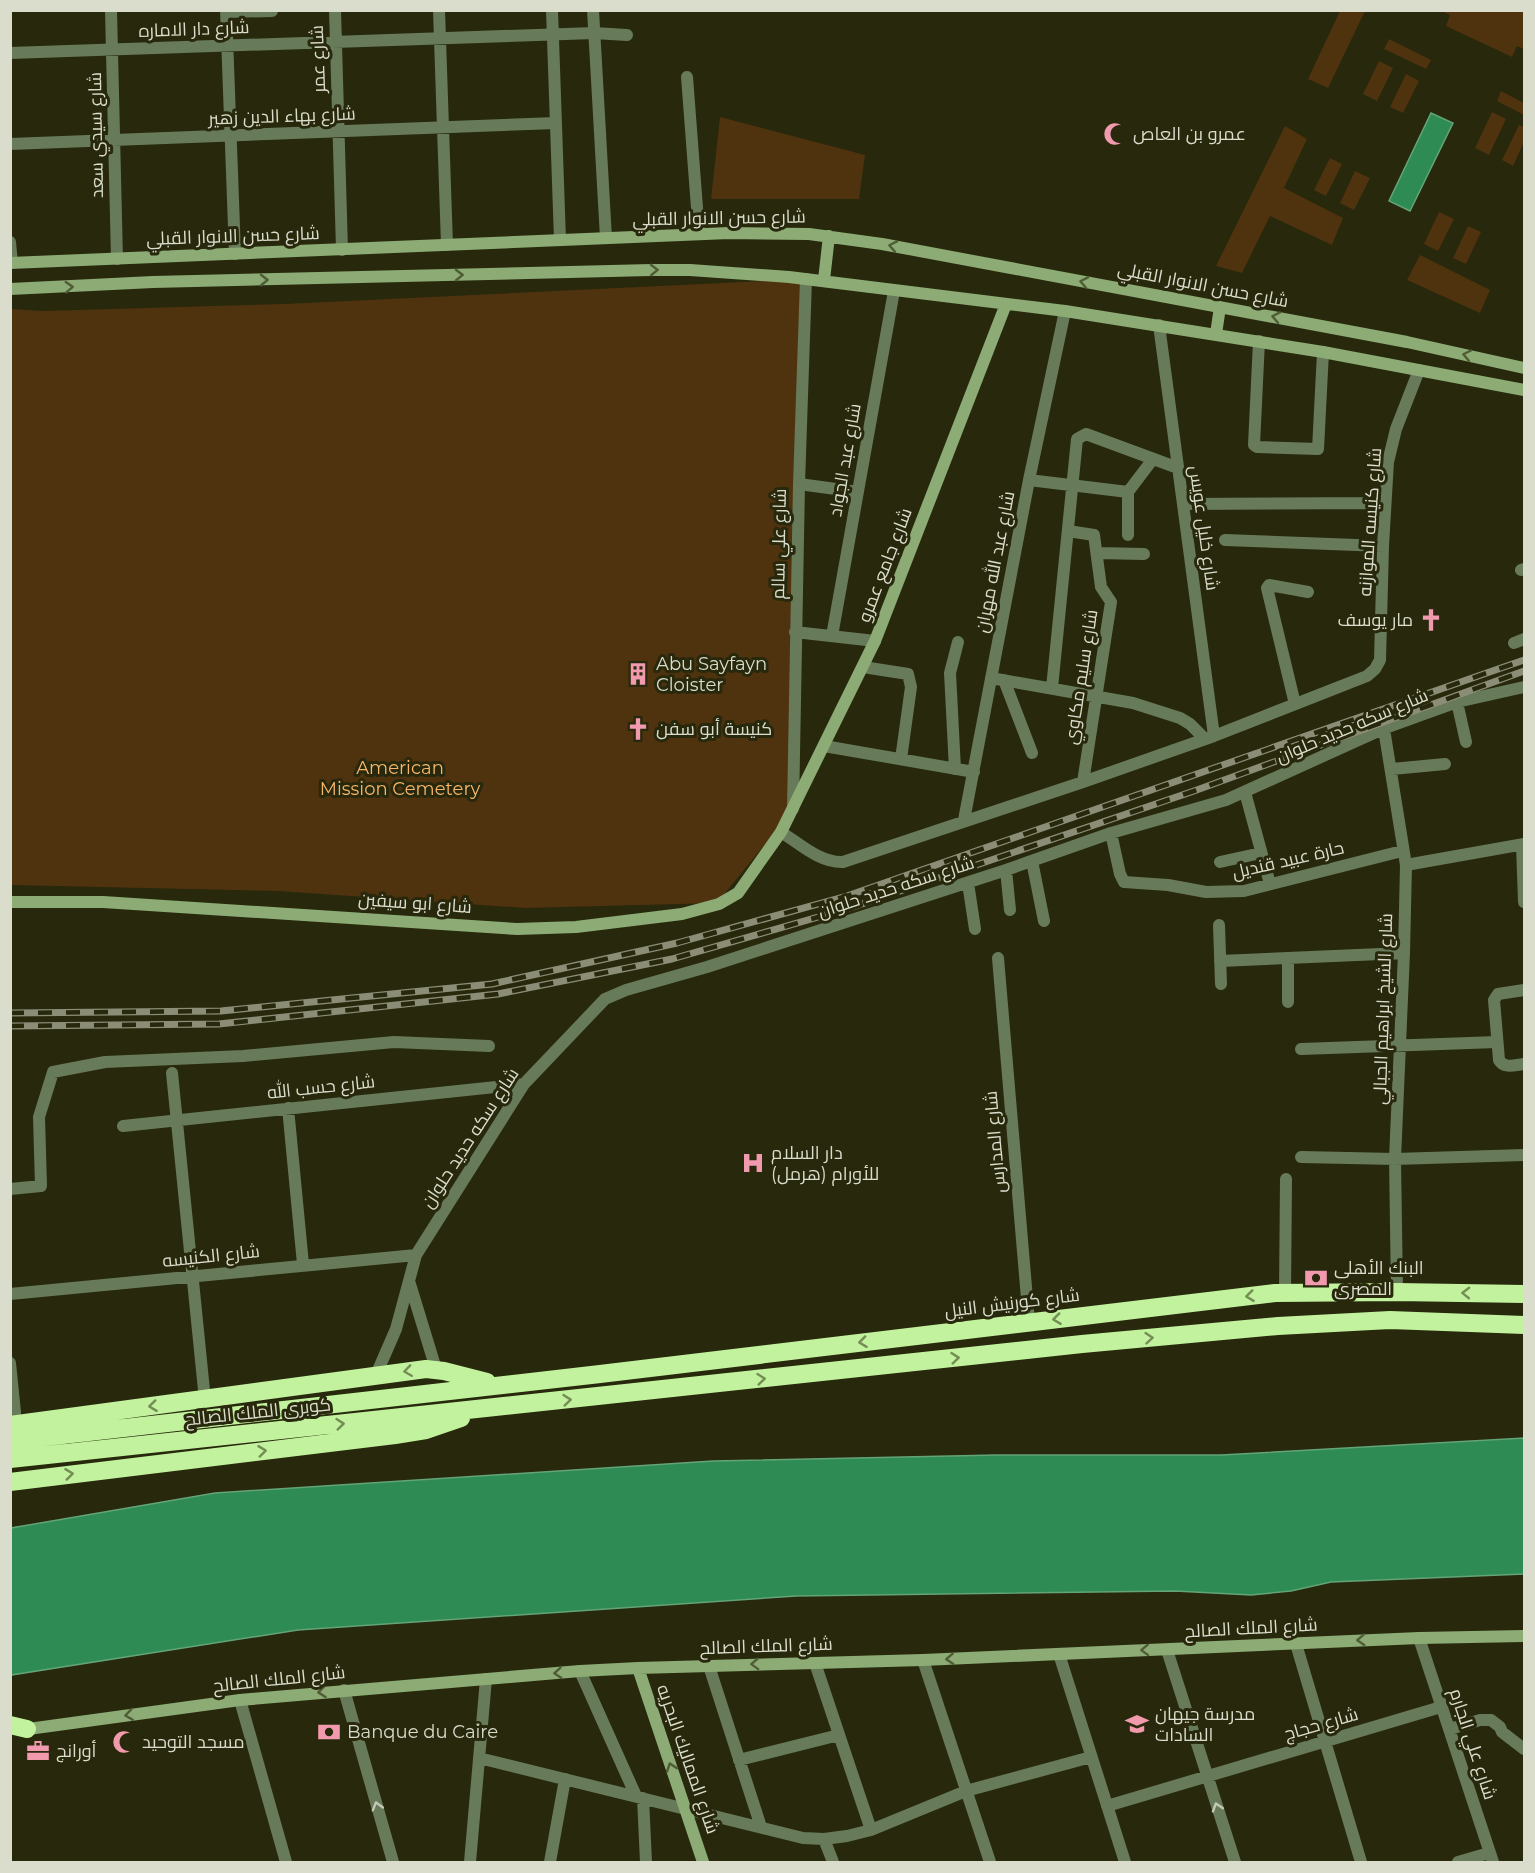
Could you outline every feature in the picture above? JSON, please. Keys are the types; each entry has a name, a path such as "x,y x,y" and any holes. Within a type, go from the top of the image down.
{"highway":[{"name":"شارع كورنيش النيل","path":"507,1384 1284,1293 1524,1294"},
{"path":"14,1478 395,1436 426,1430 467,1416 509,1407 1082,1344 1278,1326 1390,1320 1524,1325"},
{"path":"11,1430 417,1370 436,1369 507,1384"},
{"name":"كوبرى الملك الصالح","path":"11,1430 507,1384"},
{"name":"كوبرى الملك الصالح","path":"10,1460 509,1407"}],"main road":[{"name":"شارع حسن الانوار القبلي","path":"11,263 699,234 769,232 829,236 1407,342 1524,368"},
{"path":"824,280 829,236"},
{"path":"10,289 153,282 651,270 714,271 824,280 894,291 1065,311 1323,352 1524,390"},
{"name":"شارع جامع عمرو","path":"781,832 875,640 1006,304"},
{"path":"1216,334 1220,307"},
{"name":"شارع ابو سيفين","path":"10,902 103,902 517,929 576,927 682,914 719,904 738,893 781,832"},
{"name":"شارع الملك الصالح","path":"16,1728 240,1700 580,1671 923,1660 1419,1638 1524,1636"},
{"name":"شارع المماليك البحريه","path":"638,1668 703,1863"}],"street":[{"name":"شارع سيدي سعد","path":"111,10 117,259"},
{"name":"شارع عمر","path":"335,10 342,250"},
{"path":"439,10 447,245"},
{"path":"552,10 560,240"},
{"path":"593,10 606,238"},
{"path":"235,254 226,11 272,11"},
{"name":"شارع دار الاماره","path":"10,52 594,33 627,35"},
{"path":"687,77 699,234"},
{"name":"شارع بهاء الدين زهير","path":"10,144 556,123"},
{"path":"10,242 11,263"},
{"name":"شارع علي سالم","path":"793,810 795,632 806,279"},
{"name":"شارع عبد الجواد","path":"832,636 894,291"},
{"name":"شارع عبد الله مهران","path":"964,820 1029,480 1065,311"},
{"name":"شارع خليل عويس","path":"1159,325 1183,504 1210,737"},
{"path":"1258,341 1254,445 1257,447 1317,450 1319,447 1323,352"},
{"name":"شارع كنيسه الموازنه","path":"1295,704 1367,676 1380,660 1388,462 1396,429 1419,370"},
{"path":"1052,688 1077,439 1086,434 1178,468"},
{"path":"1128,535 1128,492 1153,459"},
{"path":"1029,480 1128,492"},
{"path":"799,484 858,492"},
{"path":"1183,504 1385,502"},
{"name":"شارع سليم مكاوي","path":"1068,531 1094,535 1101,587 1111,602 1083,782"},
{"path":"1225,540 1383,546"},
{"path":"1097,553 1144,554"},
{"path":"781,832 822,859 843,862 1083,782 1295,704 1267,588 1269,585 1308,592"},
{"path":"795,632 875,640"},
{"path":"955,769 950,674 957,642"},
{"path":"862,667 908,674 911,687 901,759"},
{"path":"991,678 1133,703 1180,718 1210,737"},
{"path":"1004,680 1032,753"},
{"name":"شارع سكه حديد حلوان","path":"376,1375 396,1329 416,1255 524,1084 605,999 626,990 750,953 1006,870 1111,833 1226,801 1384,729 1457,702 1524,691"},
{"path":"1457,702 1466,742"},
{"name":"شارع الشيخ ابراهيم الجبالي","path":"1384,729 1406,865 1395,1159 1397,1292"},
{"path":"825,746 974,772"},
{"path":"1392,769 1445,764"},
{"path":"1245,792 1270,884"},
{"name":"حارة عبيد قنديل","path":"1111,833 1121,879 1124,882 1168,885 1206,892 1244,891 1402,851"},
{"path":"1406,865 1523,844 1524,902"},
{"path":"1220,862 1261,853"},
{"path":"1032,861 1044,921"},
{"path":"1006,870 1010,910"},
{"path":"968,882 975,929"},
{"path":"1218,926 1221,984"},
{"path":"1220,961 1404,954"},
{"name":"شارع المدارس","path":"998,958 1029,1322"},
{"path":"1288,960 1288,1002"},
{"path":"1524,990 1501,993 1495,997 1500,1063 1507,1066 1524,1064"},
{"path":"10,1190 41,1186 39,1117 53,1072 105,1062 243,1056 394,1042 489,1046"},
{"path":"1301,1049 1497,1042"},
{"path":"172,1073 205,1400"},
{"name":"شارع حسب الله","path":"123,1126 524,1084"},
{"path":"288,1108 303,1264"},
{"path":"1301,1157 1395,1159 1524,1155"},
{"path":"1284,1293 1286,1179"},
{"name":"شارع الكنيسه","path":"10,1294 303,1264 416,1255"},
{"path":"409,1284 436,1369"},
{"path":"10,1363 15,1412 11,1430"},
{"name":"شارع علي الجارم","path":"1419,1638 1491,1858"},
{"path":"1296,1644 1361,1863"},
{"path":"1167,1650 1235,1863"},
{"path":"1059,1654 1125,1863"},
{"path":"923,1660 990,1863"},
{"path":"815,1663 871,1830"},
{"path":"709,1666 761,1827"},
{"path":"580,1671 639,1797 646,1863"},
{"path":"470,1863 486,1678"},
{"path":"344,1690 393,1863"},
{"path":"240,1700 286,1863"},
{"name":"شارع حجاج","path":"1107,1806 1441,1707"},
{"path":"1450,1730 1480,1719 1491,1720 1524,1749"},
{"path":"739,1760 839,1735"},
{"path":"479,1758 803,1838 824,1839 871,1830 966,1791 1091,1756"},
{"path":"550,1863 565,1779"},
{"path":"824,1839 833,1863"},
{"path":"1458,1863 1491,1858"}],"green space":[{"path":"1340,11 1365,11 1328,88 1308,79"},
{"path":"1441,11 1524,11 1524,49 1517,46 1512,57 1446,26 1450,15"},
{"path":"1389,39 1431,60 1426,69 1384,49"},
{"path":"1379,61 1393,68 1377,101 1363,94"},
{"path":"1406,74 1419,81 1403,113 1390,107"},
{"path":"1501,91 1524,103 1524,115 1497,101"},
{"path":"1492,112 1506,119 1489,155 1475,148"},
{"path":"720,117 865,155 859,199 711,199"},
{"path":"1519,125 1524,127 1524,142 1513,166 1502,160"},
{"path":"1285,126 1307,139 1284,188 1343,218 1332,245 1270,216 1242,273 1216,266"},
{"path":"1330,158 1342,164 1326,196 1314,190"},
{"path":"1355,171 1370,178 1354,210 1340,203"},
{"path":"1439,212 1454,219 1438,251 1424,244"},
{"path":"1468,226 1481,232 1466,264 1453,258"},
{"path":"1420,255 1490,290 1480,313 1407,280"},
{"name":"American Mission Cemetery","path":"806,279 793,810 717,903 526,908 278,891 11,885 11,309 43,311 284,304"}],"shaded area":[{"path":"1431,113 1453,123 1410,211 1389,201"},
{"path":"1524,1438 1524,1574 1331,1582 1291,1591 1251,1595 1175,1591 796,1596 298,1630 11,1675 11,1528 215,1493 713,1461 997,1455 1221,1455"}],"railway":[{"path":"10,1013 221,1011 492,984 677,943 847,896 1524,660"},
{"path":"10,1026 219,1024 498,994 672,959 853,907 1194,791 1524,671"}],"place":[{"name":"عمرو بن العاص","path":"1115,134"},
{"name":"مار يوسف","path":"1431,620"},
{"name":"Abu Sayfayn Cloister","path":"638,674"},
{"name":"كنيسة أبو سفن","path":"638,729"},
{"name":"دار السلام للأورام (هرمل)","path":"753,1163"},
{"name":"البنك الأهلى المصرى","path":"1316,1278"},
{"name":"مدرسة جيهان السادات","path":"1137,1724"},
{"name":"Banque du Caire","path":"329,1732"},
{"name":"مسجد التوحيد","path":"124,1742"},
{"name":"أورانج","path":"38,1751"}]}
